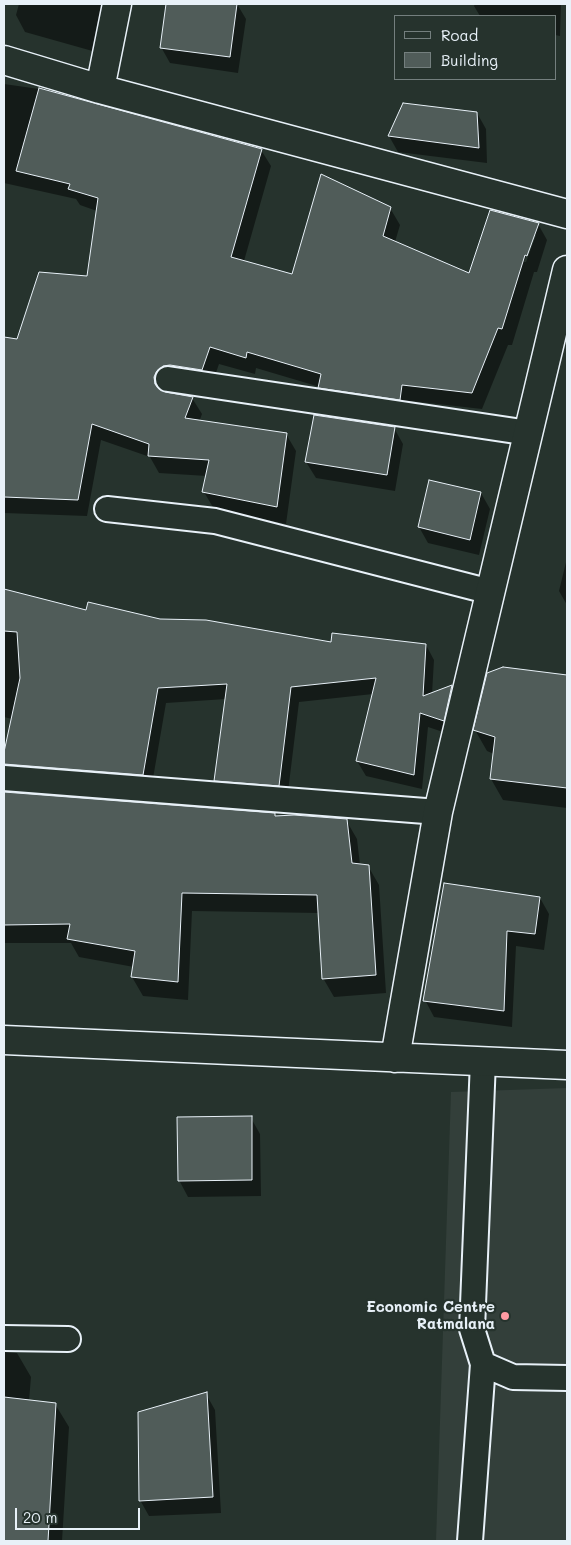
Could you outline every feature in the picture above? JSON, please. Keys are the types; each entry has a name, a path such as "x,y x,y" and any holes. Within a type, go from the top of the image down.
{"street":[{"path":"100,89 117,4"},
{"path":"4,60 100,89 567,214"},
{"path":"394,1058 438,812 567,270"},
{"path":"4,1040 567,1065"}],"lane":[{"path":"168,378 529,433"},
{"path":"107,509 215,521 491,592"},
{"path":"4,778 438,812"},
{"path":"470,1541 483,1364 472,1329 483,1061"},
{"path":"4,1338 68,1339"},
{"path":"483,1364 513,1376 567,1378"}],"shaded area":[{"name":"Economic Centre Ratmalana","path":"567,1088 567,1541 436,1541 451,1092"}],"building":[{"path":"166,4 237,4 230,57 160,48"},
{"path":"39,88 262,149 231,257 292,274 321,174 391,207 383,236 469,273 490,210 539,223 527,256 525,255 502,329 498,328 472,393 402,385 400,400 318,388 321,374 247,352 246,358 210,347 202,370 170,365 163,366 154,377 155,384 159,389 166,392 193,397 185,418 287,433 277,507 202,492 209,460 148,456 149,444 92,424 78,500 4,497 4,337 17,339 39,272 87,276 98,198 68,189 70,184 16,171"},
{"path":"403,103 477,112 479,148 388,136"},
{"path":"314,415 395,427 387,475 305,462"},
{"path":"429,480 481,492 470,540 418,527"},
{"path":"4,589 86,610 88,602 160,619 206,620 331,642 332,633 426,644 423,696 452,685 444,721 420,713 414,775 356,761 376,678 291,687 279,786 214,781 227,684 158,688 143,775 4,764 4,752 20,678 17,632 4,631"},
{"path":"503,667 567,675 567,788 490,779 495,737 473,730 487,673"},
{"path":"4,792 275,813 275,816 294,815 347,819 352,863 369,865 376,975 322,979 317,895 182,893 178,982 131,977 135,951 67,939 70,924 4,925"},
{"path":"444,883 540,897 535,934 507,931 504,1011 423,1001"},
{"path":"252,1116 252,1180 178,1181 177,1117"},
{"path":"207,1392 213,1497 139,1501 138,1412"},
{"path":"4,1397 56,1403 48,1541 4,1541"}],"place":[{"name":"Economic Centre Ratmalana","path":"505,1316"}]}
